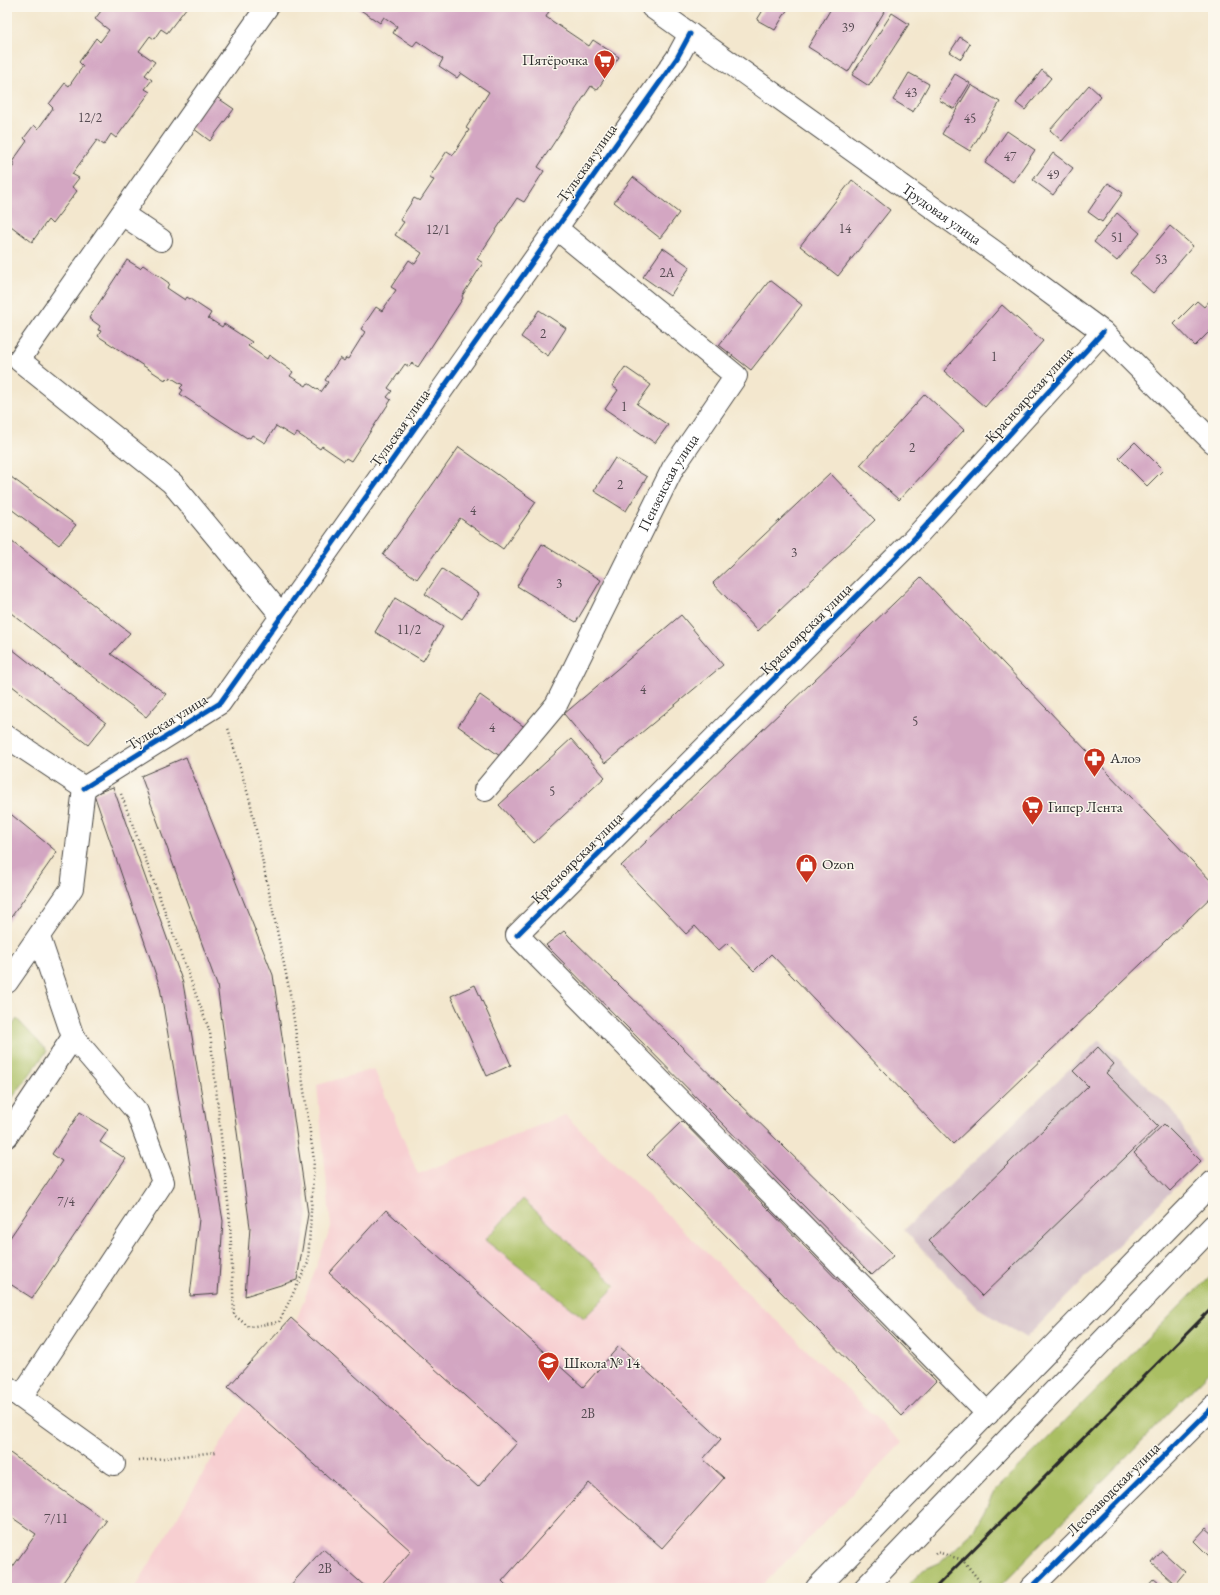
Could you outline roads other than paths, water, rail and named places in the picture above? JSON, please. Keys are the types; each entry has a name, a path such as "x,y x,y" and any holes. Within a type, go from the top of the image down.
{"street":[{"path":"267,7 20,360 172,483 282,616"},
{"name":"Трудовая улица","path":"652,7 992,250 1103,332 1213,442"},
{"name":"Тульская улица","path":"84,788 220,703 677,58 690,34"},
{"path":"122,214 161,240"},
{"name":"Пензенская улица","path":"485,790 556,705 673,468 736,376 556,228"},
{"name":"Красноярская улица","path":"988,1414 517,935 911,542 1103,332"},
{"path":"7,737 84,788 72,888 7,982"},
{"path":"39,937 73,1037 137,1112 163,1182 14,1392 114,1464"},
{"path":"7,1136 73,1037"},
{"path":"817,1588 1213,1182"},
{"path":"865,1588 1213,1226"},
{"name":"Лесозаводская улица","path":"1031,1588 1213,1407"}],"railway":[{"path":"935,1588 1213,1307"}],"place":[{"name":"Пятёрочка","path":"604,80"},
{"name":"Алоэ","path":"1094,778"},
{"name":"Гипер Лента","path":"1032,826"},
{"name":"Ozon","path":"806,884"},
{"name":"Школа № 14","path":"549,1382"}]}
